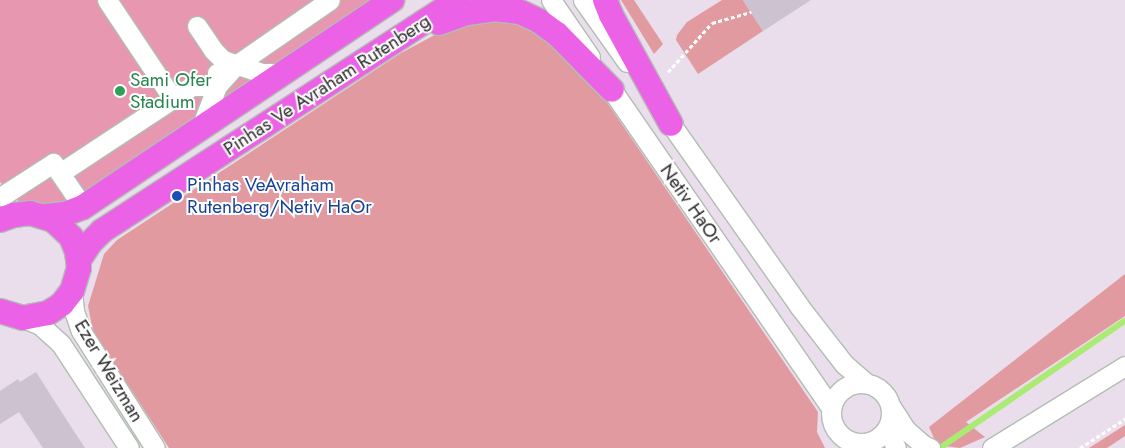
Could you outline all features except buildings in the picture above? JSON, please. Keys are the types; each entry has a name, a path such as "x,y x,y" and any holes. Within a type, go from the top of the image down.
{"main road":[{"name":"Pinhas Ve Avraham Rutenberg","path":"0,220 14,215 65,214 83,208 392,0"},
{"name":"Pinhas Ve Avraham Rutenberg","path":"79,260 90,243 102,231 458,0"},
{"path":"605,0 611,15 670,124"},
{"path":"379,52 439,23 467,13 494,9 520,12 539,21 557,34 612,90"},
{"path":"8,314 48,313 62,304 72,291 78,276 79,260 71,237 60,224 38,215"}],"street":[{"path":"107,0 173,99"},
{"path":"200,130 217,86 236,65 330,0"},
{"name":"Netiv HaOr","path":"551,0 831,407"},
{"name":"Netiv HaOr","path":"583,0 799,306 844,364 866,383"},
{"path":"197,26 213,50 223,60 262,74 284,73"},
{"path":"213,50 217,66 217,86"},
{"path":"60,173 192,86 217,86"},
{"path":"38,215 1,195 53,162 83,208"},
{"name":"Ezer Weizman","path":"72,291 74,311 81,331 155,448"},
{"name":"Ezer Weizman","path":"8,314 40,325 61,344 129,448"},
{"path":"992,448 1125,366"},
{"path":"847,444 832,424 831,407 834,398 848,385 866,383 883,392 906,430 923,445 930,448"},
{"path":"847,444 873,441 880,437 890,423 891,407"},
{"path":"891,407 893,416 890,434 896,448"},
{"path":"891,407 898,429 911,448"},
{"path":"847,444 850,443 868,448"}],"path":[{"path":"668,72 712,23 751,12"},
{"path":"1080,448 1125,419"}],"shaded area":[{"name":"Sami Ofer Stadium","path":"0,0 380,0 67,204 45,209 19,202 0,182"},
{"path":"621,0 634,0 663,44 654,54"},
{"path":"722,0 743,0 763,31 698,74 676,40 677,35 687,22"},
{"path":"478,19 511,21 539,32 602,95 818,412 817,432 825,448 169,448 93,331 88,306 104,254 117,240 401,53 442,31"},
{"path":"1125,274 1125,316 966,422 985,437 960,448 937,445 929,427"},
{"path":"1125,425 1125,436 1107,448 1089,448"}],"waterway":[{"path":"940,448 1125,321"}],"place":[{"name":"Sami Ofer Stadium","path":"120,91"},
{"name":"Pinhas VeAvraham Rutenberg/Netiv HaOr","path":"177,196"}]}
